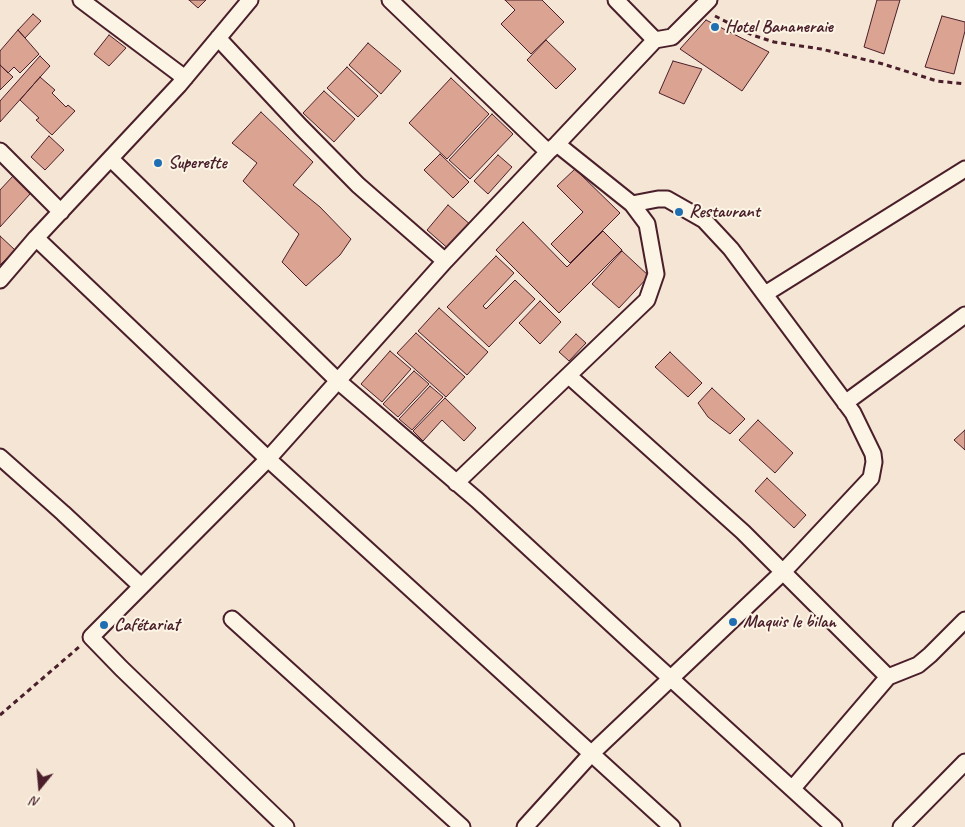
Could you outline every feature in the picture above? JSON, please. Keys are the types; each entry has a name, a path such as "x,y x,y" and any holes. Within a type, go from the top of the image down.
{"street":[{"path":"81,0 185,78"},
{"path":"390,0 553,148 632,204 647,224 656,274 647,300 456,482"},
{"path":"616,0 655,40"},
{"path":"0,280 36,238 185,78 248,1"},
{"path":"276,824 91,637 268,459 445,261 655,40 672,36 705,4"},
{"path":"218,38 358,185 445,261"},
{"path":"0,151 61,212"},
{"path":"111,159 338,381 456,482 834,827"},
{"path":"765,294 965,169"},
{"path":"525,827 592,753 783,572 871,478 874,462 873,454 853,413 731,249 704,220 667,199 632,204"},
{"path":"36,238 268,459 672,827"},
{"path":"845,402 965,314"},
{"path":"569,376 743,532 888,677"},
{"path":"0,457 141,586"},
{"path":"232,619 462,827"},
{"path":"793,788 888,677 918,665 965,620"},
{"path":"900,827 965,762"}],"path":[{"path":"705,4 752,35 774,42 820,49 883,64 936,81 965,84"},
{"path":"0,715 91,637"}],"building":[{"path":"189,0 206,0 198,8"},
{"path":"505,0 542,0 564,22 531,54 501,24 515,10"},
{"path":"877,0 900,0 884,54 864,47"},
{"path":"33,14 41,21 25,38 18,30"},
{"path":"942,16 965,22 965,31 954,74 925,67"},
{"path":"706,20 769,52 742,91 680,49"},
{"path":"18,30 39,54 20,73 14,67 8,73 0,65 0,51"},
{"path":"109,35 126,48 109,66 94,54"},
{"path":"546,40 576,69 556,89 527,60"},
{"path":"368,43 401,71 381,94 349,65"},
{"path":"40,56 50,66 0,122 0,101"},
{"path":"673,61 702,69 684,104 659,93"},
{"path":"0,65 13,77 0,90"},
{"path":"347,67 378,96 358,117 327,88"},
{"path":"40,77 55,90 52,93 66,107 68,105 75,111 52,135 36,120 39,118 20,100"},
{"path":"451,78 489,114 447,159 409,123"},
{"path":"324,91 355,119 334,142 303,113"},
{"path":"261,112 313,162 293,185 320,207 351,239 340,255 306,286 282,262 299,234 243,181 257,163 232,143"},
{"path":"492,114 513,134 470,179 449,160"},
{"path":"49,136 64,150 45,170 31,157"},
{"path":"440,154 469,182 453,198 424,170"},
{"path":"498,155 512,167 488,194 474,181"},
{"path":"575,169 620,213 570,263 551,244 583,212 557,186"},
{"path":"13,176 30,194 0,227 0,190"},
{"path":"448,205 472,226 451,251 427,230"},
{"path":"523,222 567,267 603,231 622,250 559,313 496,250"},
{"path":"0,236 15,250 0,265"},
{"path":"622,251 649,276 619,308 592,284"},
{"path":"496,256 514,273 483,306 486,309 515,280 535,299 489,347 447,307"},
{"path":"540,301 561,322 540,344 519,323"},
{"path":"439,308 488,352 467,375 418,331"},
{"path":"416,333 465,377 446,397 397,353"},
{"path":"576,334 586,343 569,361 559,352"},
{"path":"390,351 411,369 382,402 361,384"},
{"path":"670,352 702,383 688,397 655,367"},
{"path":"414,371 429,384 398,417 383,404"},
{"path":"430,386 443,397 412,430 399,419"},
{"path":"712,388 745,419 730,434 708,417 698,403"},
{"path":"445,398 476,428 464,441 442,420 423,441 413,431"},
{"path":"758,420 793,453 775,473 739,440"},
{"path":"965,430 965,450 954,440"},
{"path":"767,478 806,515 794,528 755,491"}],"place":[{"name":"Hotel Bananeraie","path":"715,27"},
{"name":"Superette","path":"158,163"},
{"name":"Restaurant","path":"679,212"},
{"name":"Maquis le bilan","path":"733,622"},
{"name":"Cafétariat","path":"104,625"}]}
